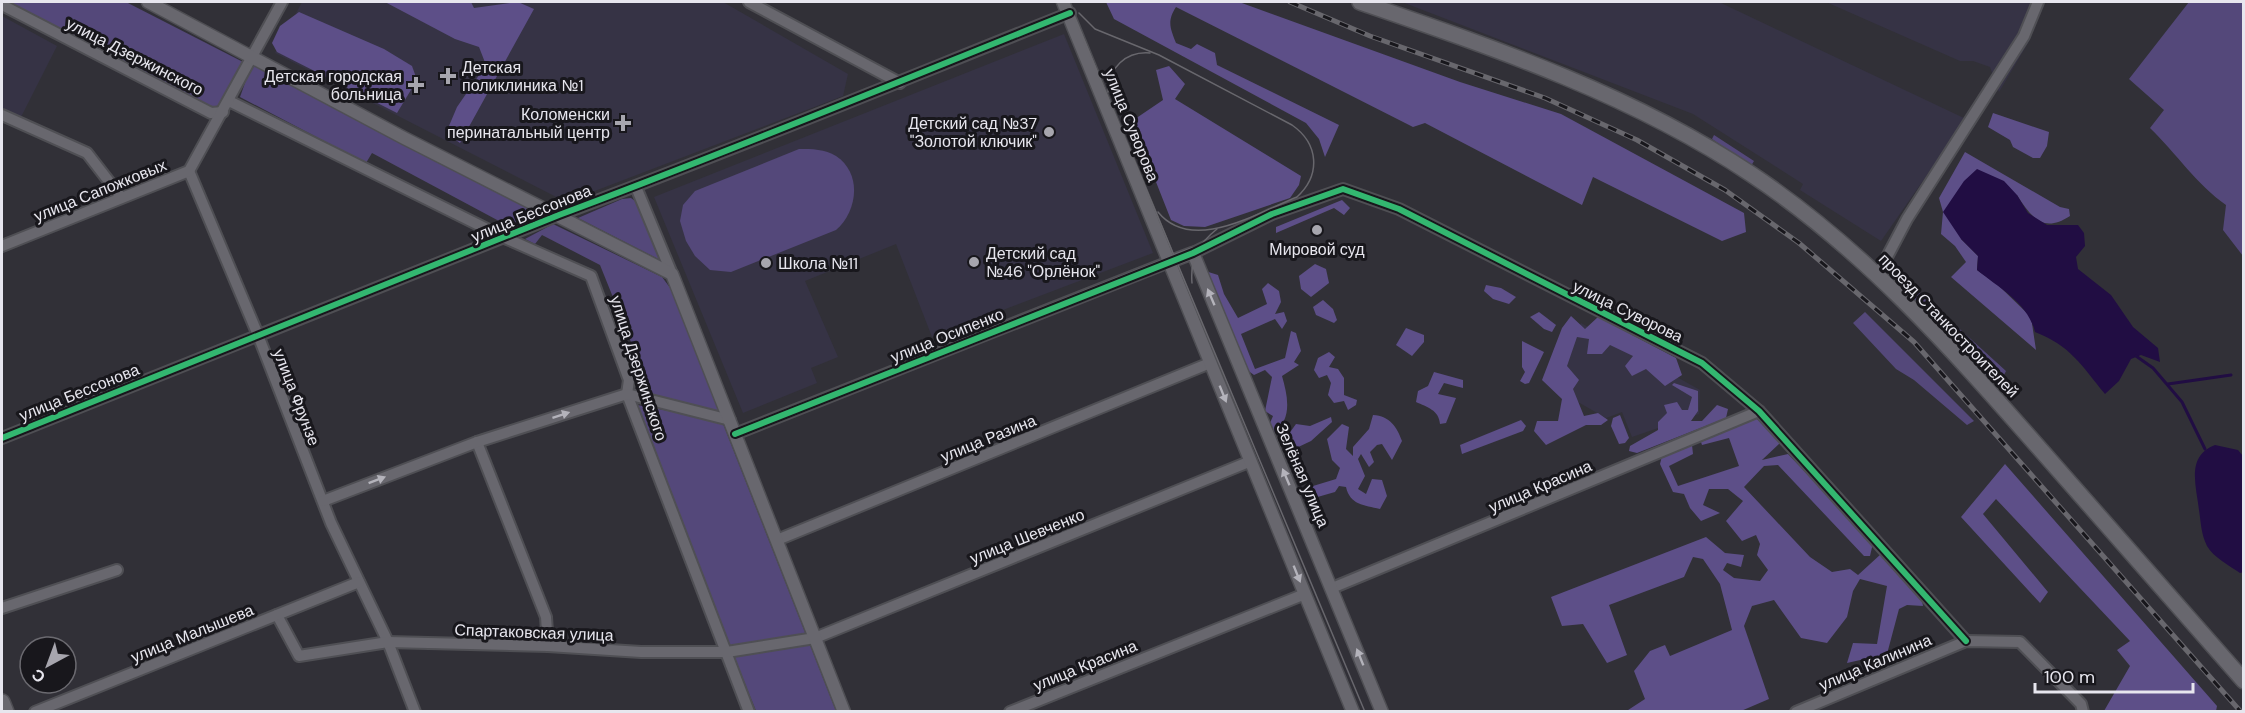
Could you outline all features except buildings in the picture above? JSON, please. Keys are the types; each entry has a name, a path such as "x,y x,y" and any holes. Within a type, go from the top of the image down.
{"main road":[{"name":"проезд Станкостроителей","path":"1360,2 1561,75 1648,115 1750,173 1828,231 1878,273 1992,395 2244,681"},
{"path":"2,702 6,711"}],"street":[{"path":"148,2 430,151 672,274"},
{"name":"улица Сапожковых","path":"2,246 189,171 282,2"},
{"path":"749,2 900,83"},
{"name":"улица Суворова","path":"1063,2 1070,13 1169,262"},
{"path":"1878,273 1906,219 2024,36 2038,2"},
{"name":"улица Дзержинского","path":"2,5 210,113 223,112"},
{"name":"улица Бессонова","path":"2,438 559,215 636,188 900,83 1070,13"},
{"name":"улица Дзержинского","path":"229,101 505,238 591,276 629,380 627,394 749,711"},
{"path":"2,116 87,153 121,197"},
{"name":"улица Фрунзе","path":"189,171 258,335 323,501 388,642 415,711"},
{"path":"636,188 844,711"},
{"name":"улица Суворова","path":"1193,253 1272,214 1343,189 1399,209 1702,363 1759,411 1966,641"},
{"path":"1193,253 1169,262 1353,711"},
{"name":"Зелёная улица","path":"1193,253 1382,711"},
{"name":"улица Осипенко","path":"735,434 1169,262"},
{"name":"улица Разина","path":"777,540 1210,363"},
{"path":"323,501 477,442 627,394 730,420"},
{"name":"улица Красина","path":"1332,588 1759,411"},
{"path":"477,442 546,617 548,646"},
{"name":"улица Шевченко","path":"815,638 1251,461"},
{"path":"2,608 117,570"},
{"name":"улица Малышева","path":"35,711 359,582"},
{"name":"улица Красина","path":"1010,711 1305,594"},
{"name":"Спартаковская улица","path":"277,615 298,656 388,642 548,646 641,652 727,652 815,638"},
{"path":"1966,641 2020,642 2081,704 2083,711"},
{"name":"улица Калинина","path":"1796,711 1966,641"}],"shaded area":[{"path":"4,2 126,2 245,63 220,108 208,108"},
{"name":"Коломенски перинатальный центр","path":"302,2 723,2 848,74 843,96 566,202 275,53"},
{"path":"385,2 471,2 474,8 518,2 534,9 460,143 446,133 457,107 486,65 479,47 455,39"},
{"path":"1106,2 1239,2 1460,82 1561,114 1744,213 1746,232 1722,241 1593,177 1582,205 1425,123 1413,127 1176,7 1171,16 1170,25 1176,43 1191,49 1197,44 1215,53 1217,65 1339,125 1325,157 1319,139 1306,123 1114,19"},
{"path":"1402,2 1719,2 1966,119 1881,241 1800,190 1803,184 1693,114"},
{"path":"1826,2 2045,2 2028,43 1999,92 1990,67 1973,61 1960,61"},
{"path":"2189,2 2243,2 2243,256 2223,230 2226,205 2206,188 2150,128 2164,110 2129,79"},
{"path":"299,12 384,49 412,66 417,80 397,113 277,52 272,43 280,26"},
{"path":"2,16 57,46 21,117 2,109"},
{"path":"1064,34 1153,253 932,337 896,244 805,281 838,357 811,368 817,383 743,413 654,197"},
{"path":"251,66 255,66 404,144 533,206 538,217 502,233 499,231 499,221 372,153 366,163 240,97"},
{"path":"1169,66 1185,84 1175,99 1301,176 1299,185 1290,198 1205,227 1184,226 1171,220 1132,121 1163,100 1156,70"},
{"path":"1993,113 2049,132 2047,146 2040,158 2033,158 2013,147 2010,140 1988,127"},
{"path":"1714,135 1754,161 1751,166 1712,139"},
{"path":"799,149 827,152 845,164 850,173 854,193 849,213 843,222 836,230 731,272 710,270 695,256 686,241 680,221 683,205 695,191"},
{"path":"1965,152 2060,207 2069,209 2070,216 2061,221 2046,223 2034,217 2017,195 1961,239 1978,256 1977,270 1998,285 2031,317 2036,350 1951,277 1966,262 1955,246 1941,234 1943,212 1939,198"},
{"path":"1977,169 2004,181 2017,195 2028,213 2047,225 2078,225 2084,233 2085,246 2076,257 2078,269 2111,295 2133,327 2158,348 2160,362 2141,355 2131,359 2119,381 2105,394 2067,350 2035,332 2019,304 1977,270 1978,256 1961,239 1943,212 1964,181"},
{"path":"631,198 639,204 660,260 578,218 622,199"},
{"path":"1342,200 1350,208 1344,215 1334,208 1276,233 1276,227"},
{"path":"553,224 662,277 671,289 721,412 638,391 639,381 645,377 600,265 542,235 535,244 525,239"},
{"path":"1315,264 1326,269 1329,283 1311,297 1301,289 1299,276"},
{"path":"1889,265 2006,371 2002,379 1993,383 1949,333 1905,291 1890,273"},
{"path":"1202,270 1218,275 1224,294 1238,318 1267,304 1262,289 1268,283 1279,291 1281,302 1275,314 1284,312 1287,321 1282,329 1275,319 1241,334 1255,369 1285,358 1291,331 1296,333 1301,351 1294,362 1299,365 1282,376 1287,400 1286,415 1279,428 1272,434 1267,430 1273,416 1265,411 1272,377 1265,370 1254,375 1243,367"},
{"path":"1486,285 1501,288 1516,297 1509,304 1493,299 1484,291"},
{"path":"1323,300 1333,309 1337,320 1334,323 1316,315 1313,307"},
{"path":"1539,312 1556,325 1552,332 1544,329 1530,317"},
{"path":"1865,312 1974,421 1967,425 1914,380 1896,369 1853,323"},
{"path":"1571,316 1585,329 1598,317 1676,358 1682,375 1665,386 1646,369 1632,376 1625,366 1633,356 1610,345 1602,354 1587,354 1589,339 1577,337 1567,366 1579,380 1573,389 1584,416 1598,413 1608,420 1601,425 1586,425 1546,445 1534,431 1537,421 1558,421 1562,399 1542,380 1562,328"},
{"path":"1581,323 1700,390 1699,414 1632,437 1622,412 1606,418 1550,386"},
{"path":"1406,328 1424,335 1424,342 1412,356 1396,345"},
{"path":"1522,341 1544,352 1529,383 1525,384 1520,381 1525,372 1522,367"},
{"path":"1329,352 1335,357 1329,367 1338,369 1344,378 1344,395 1357,400 1356,405 1348,410 1344,401 1334,403 1328,395 1331,383 1327,375 1319,378 1314,370 1318,358"},
{"path":"1434,372 1463,380 1463,388 1444,383 1438,394 1456,398 1446,423 1440,424 1435,412 1416,402 1418,391 1428,386"},
{"path":"1674,383 1698,391 1698,411 1691,421 1702,421 1717,405 1728,409 1726,418 1637,453 1629,451 1630,446 1658,430 1658,422 1667,413 1664,405 1677,402 1682,410 1688,410 1692,397 1672,385"},
{"path":"632,404 722,421 836,711 756,711"},
{"path":"1373,415 1392,423 1402,441 1392,460 1382,444 1377,445 1370,452 1374,462 1369,467 1361,454 1358,459 1365,476 1358,489 1366,494 1372,479 1382,480 1387,496 1380,509 1354,501 1346,487 1339,486 1335,492 1314,498 1309,493 1313,486 1336,479 1340,468 1332,460 1327,439 1342,424 1349,427 1346,449 1353,456 1353,447 1369,429"},
{"path":"1620,415 1629,438 1625,443 1619,444 1611,426 1613,418"},
{"path":"1331,417 1332,422 1311,441 1292,450 1284,447 1283,442 1296,424 1310,426"},
{"path":"1756,418 1780,443 1762,460 1788,454 1873,543 1870,556 1864,556 1778,465 1764,466 1744,487 1810,557 1832,572 1850,569 1858,575 1881,554 1921,594 1923,606 1907,605 1899,609 1887,654 1847,663 1853,643 1877,644 1887,586 1860,579 1853,591 1847,617 1827,643 1801,638 1774,600 1752,606 1744,626 1769,699 1741,711 1625,712 1645,699 1634,671 1650,651 1665,645 1670,656 1732,630 1720,584 1703,559 1693,557 1684,577 1609,605 1627,655 1607,663 1583,624 1562,626 1551,597 1706,537 1725,553 1744,555 1741,567 1727,563 1723,570 1734,578 1760,581 1768,570 1757,555 1760,544 1756,535 1742,541 1726,521 1743,501 1728,489 1709,489 1703,505 1720,513 1701,521 1690,508 1684,494 1673,492 1660,464 1663,452 1692,445 1693,454 1669,466 1678,486 1739,466 1729,438 1702,445 1700,439 1737,421"},
{"path":"1521,420 1526,426 1523,431 1462,454 1460,445"},
{"path":"2215,445 2238,450 2243,456 2244,572 2240,573 2213,554 2205,542 2202,528 2195,481 2196,464 2206,450"},
{"path":"2005,464 2217,706 2216,711 2104,711 2130,666 2117,650 2130,641 1996,499 1983,514 2048,592 2040,603 1961,517"}],"waterway":[{"path":"2136,356 2153,368 2182,402 2205,449"},
{"path":"2168,384 2231,375"}],"tram line":[{"path":"1068,2 1365,712"},
{"path":"1079,13 1095,29 1159,55 1292,125 1308,141 1312,150 1313,170 1305,188 1297,197 1244,220 1206,230 1188,230 1172,224 1158,212"},
{"path":"1108,92 1111,76 1120,63 1133,55 1150,53"},
{"path":"1192,283 1192,267 1200,246 1217,229"}],"railway":[{"path":"1290,2 1370,36 1545,98 1637,140 1725,190 1799,243 1914,342 2241,712"}],"cycle path":[{"path":"2,438 1070,13"},
{"path":"735,434 1193,253 1272,214 1343,189 1399,209 1702,363 1759,411 1966,641"}],"place":[{"name":"Детская поликлиника №1","path":"448,76"},
{"name":"Детская городская больница","path":"416,85"},
{"name":"Коломенски перинатальный центр","path":"623,123"},
{"name":"Детский сад №37 \"Золотой ключик\"","path":"1049,132"},
{"name":"Мировой суд","path":"1317,230"},
{"name":"Детский сад №46 \"Орлёнок\"","path":"974,262"},
{"name":"Школа №11","path":"766,263"}]}
